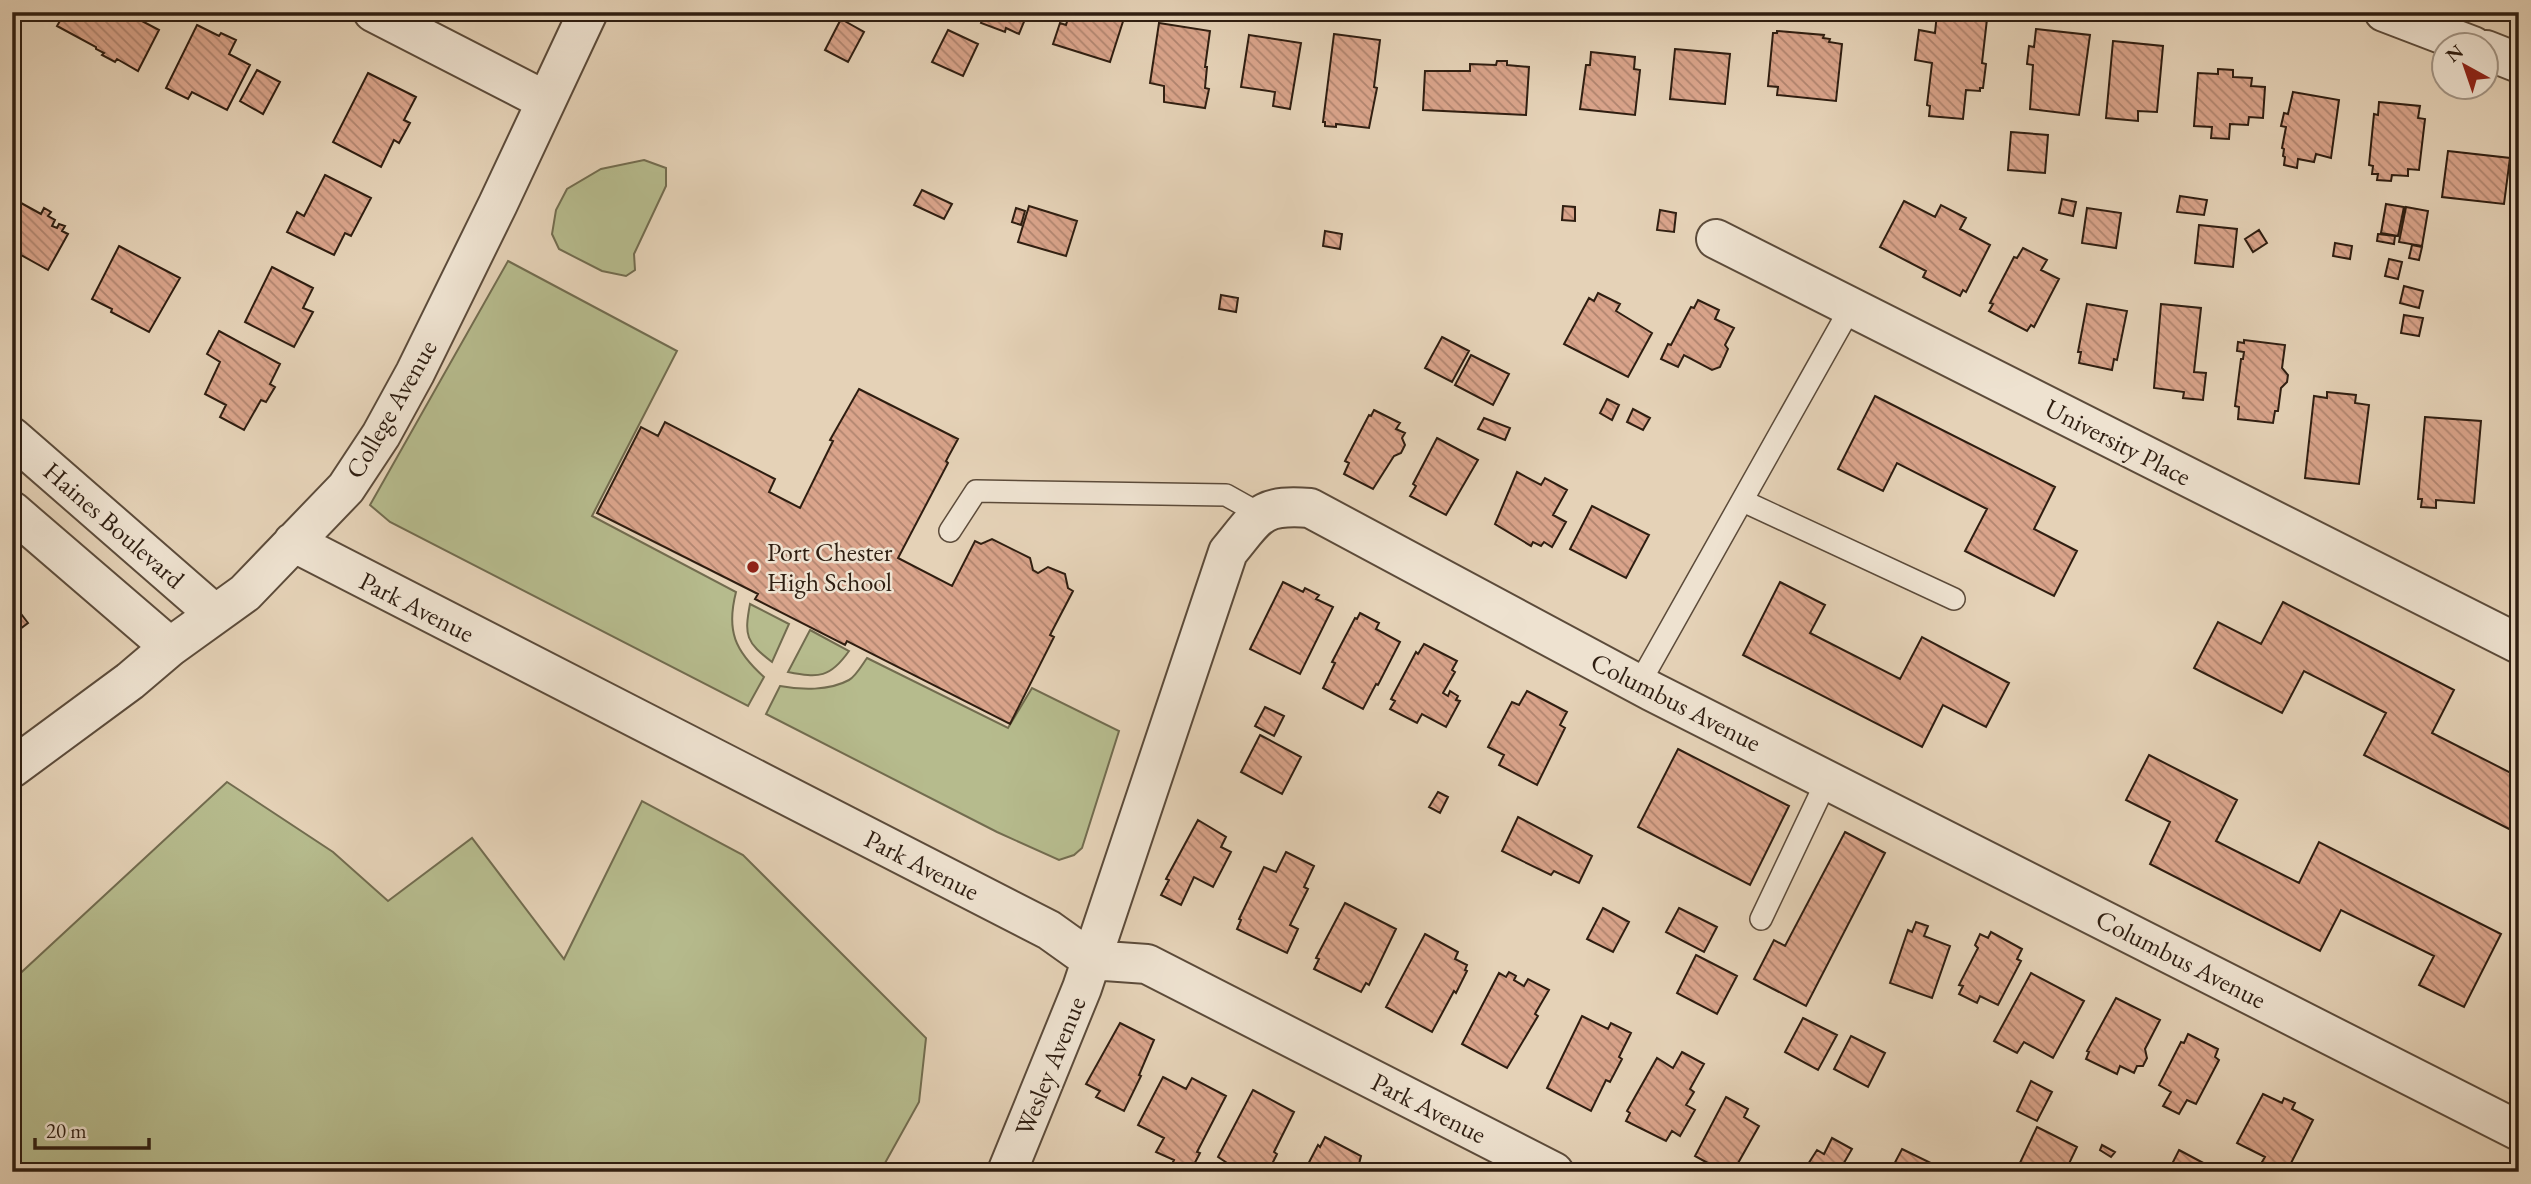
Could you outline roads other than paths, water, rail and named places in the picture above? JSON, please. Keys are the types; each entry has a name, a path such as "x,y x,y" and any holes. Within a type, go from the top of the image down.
{"street":[{"path":"373,12 546,101"},
{"name":"College Avenue","path":"12,768 245,593 346,488 381,435 415,373 589,12"},
{"path":"2384,12 2436,32"},
{"path":"2500,56 2519,63"},
{"name":"University Place","path":"1716,239 2519,644"},
{"name":"Haines Boulevard","path":"12,437 215,614"},
{"name":"Columbus Avenue","path":"1260,514 1283,505 1310,508 1639,684 2519,1131"},
{"path":"12,511 170,647"},
{"path":"1091,960 1228,552 1260,514"},
{"name":"Park Avenue","path":"293,542 1049,930 1091,960 1147,964 1554,1172"},
{"name":"Wesley Avenue","path":"1007,1172 1091,960"}],"lane":[{"path":"1639,684 1851,307"},
{"path":"950,531 976,491 1226,495 1260,514"},
{"path":"1743,501 1954,598"},
{"path":"1761,919 1827,780"}],"place":[{"name":"Port Chester High School","path":"753,567"}]}
